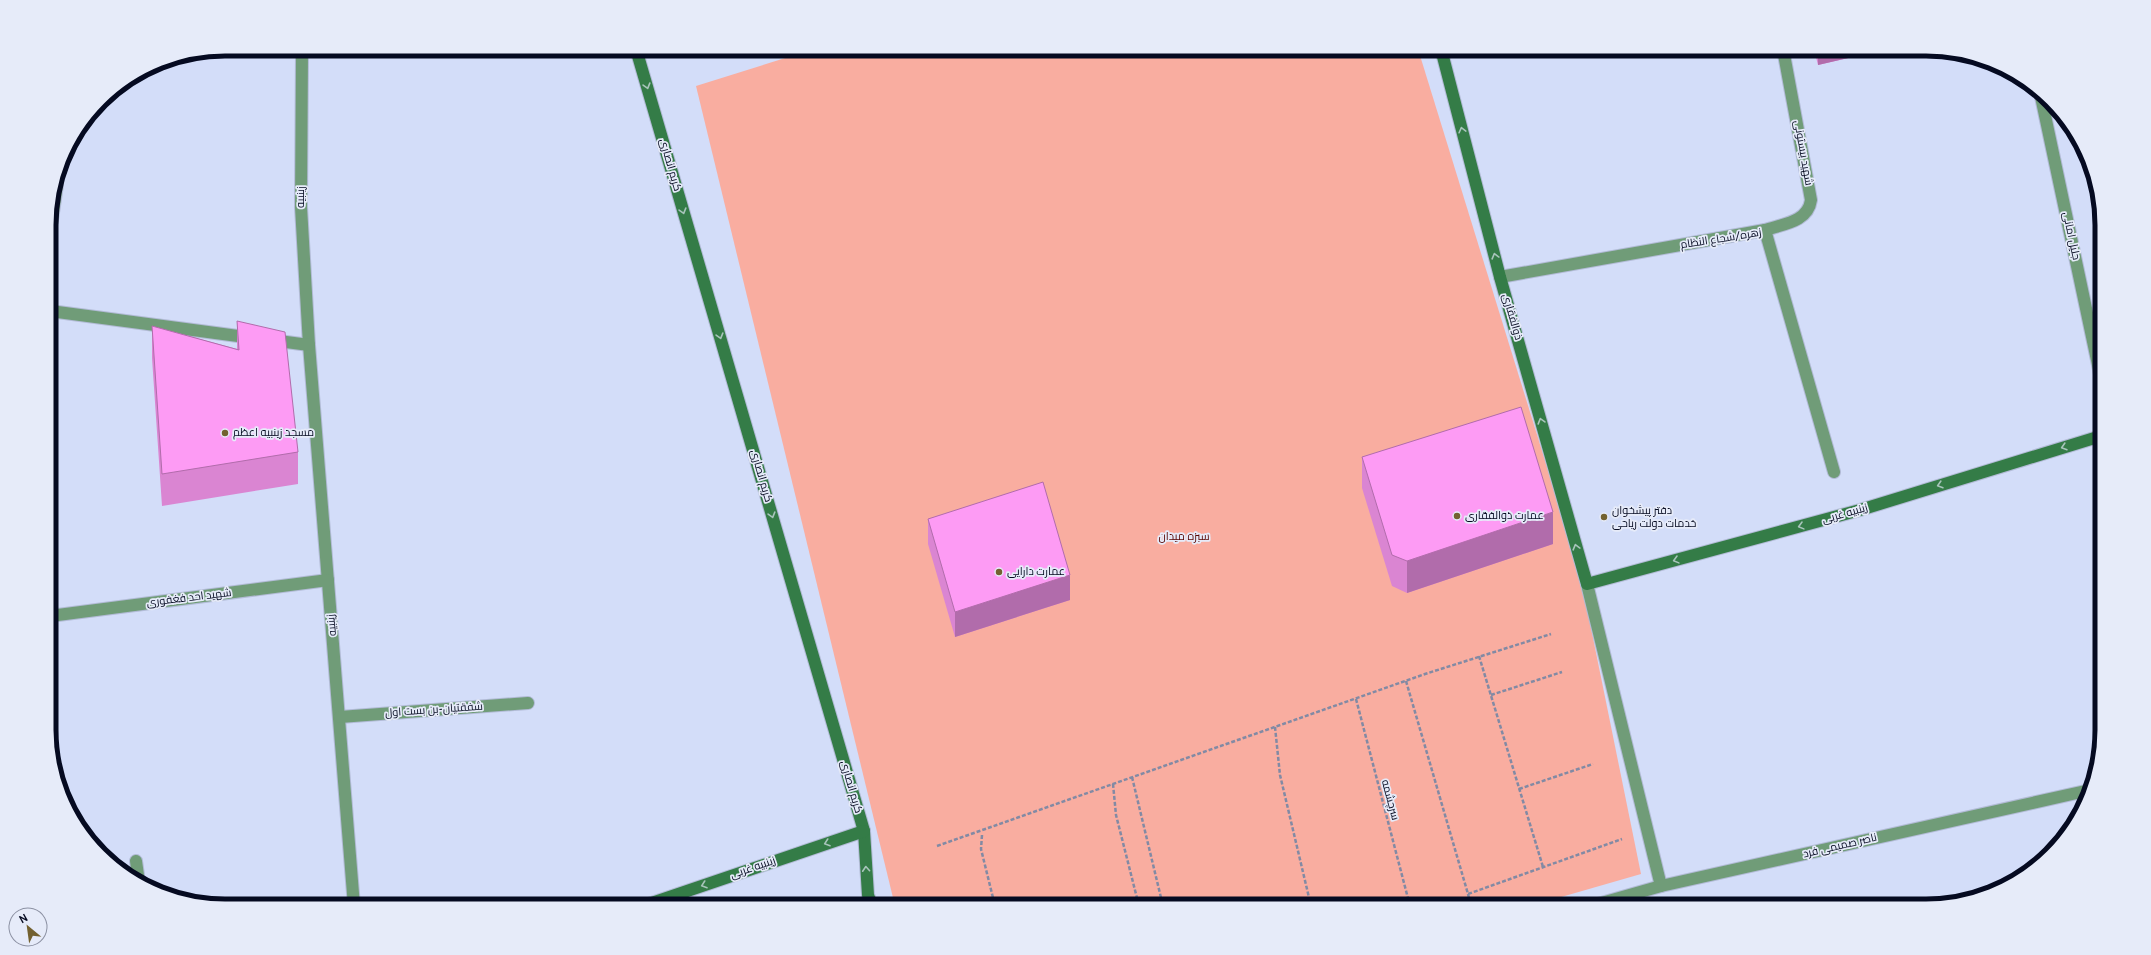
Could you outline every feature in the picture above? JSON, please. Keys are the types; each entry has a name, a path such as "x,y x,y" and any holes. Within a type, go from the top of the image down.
{"main road":[{"name":"کریم انصاری","path":"639,56 864,831 869,899"},
{"name":"ذوالفقاری","path":"1443,56 1500,277 1587,584"},
{"name":"زینبیه غربی","path":"1587,584 1860,510 2095,438"},
{"name":"زینبیه غربی","path":"664,899 864,831"}],"street":[{"name":"زینبیه","path":"302,56 301,207 309,345 353,899"},
{"name":"شهید بیستونی","path":"1765,230 1801,218 1810,209 1811,200 1784,56"},
{"name":"جلیل امانی","path":"2042,102 2095,351"},
{"name":"زهره/شجاع النظام","path":"1500,277 1765,230 1834,472"},
{"path":"56,312 309,345"},
{"name":"شهید احد فغفوری","path":"56,615 328,580"},
{"path":"1587,584 1661,886"},
{"name":"شفقتیان-بن بست اول","path":"340,717 528,703"},
{"name":"ناصر صمیمی فرد","path":"1616,899 1661,886 2083,791"},
{"path":"136,861 139,875"}],"path":[{"path":"937,846 1406,681 1550,634"},
{"path":"1479,656 1543,867"},
{"path":"1491,695 1562,672"},
{"path":"1406,681 1469,899"},
{"name":"سرچشمه","path":"1356,699 1408,899"},
{"path":"1275,727 1280,775 1309,899"},
{"path":"1519,789 1594,764"},
{"path":"1132,777 1161,899"},
{"path":"1113,784 1116,816 1137,899"},
{"path":"982,835 981,849 993,899"},
{"path":"1468,894 1622,839"}],"green space":[{"name":"سبزه میدان","path":"792,56 1420,56 1580,574 1641,874 1554,899 893,899 696,86"}],"building":[{"name":"مسجد زینبیه اعظم","path":"237,321 285,332 298,452 162,474 152,326 239,350"},
{"name":"عمارت ذوالفقاری","path":"1521,407 1553,512 1407,561 1392,555 1362,457"},
{"name":"عمارت دارایی","path":"1043,482 1070,575 955,612 928,519"}],"place":[{"name":"مسجد زینبیه اعظم","path":"225,433"},
{"name":"عمارت ذوالفقاری","path":"1457,516"},
{"name":"دفتر پیشخوان خدمات دولت ریاحی","path":"1604,517"},
{"name":"عمارت دارایی","path":"999,572"}]}
